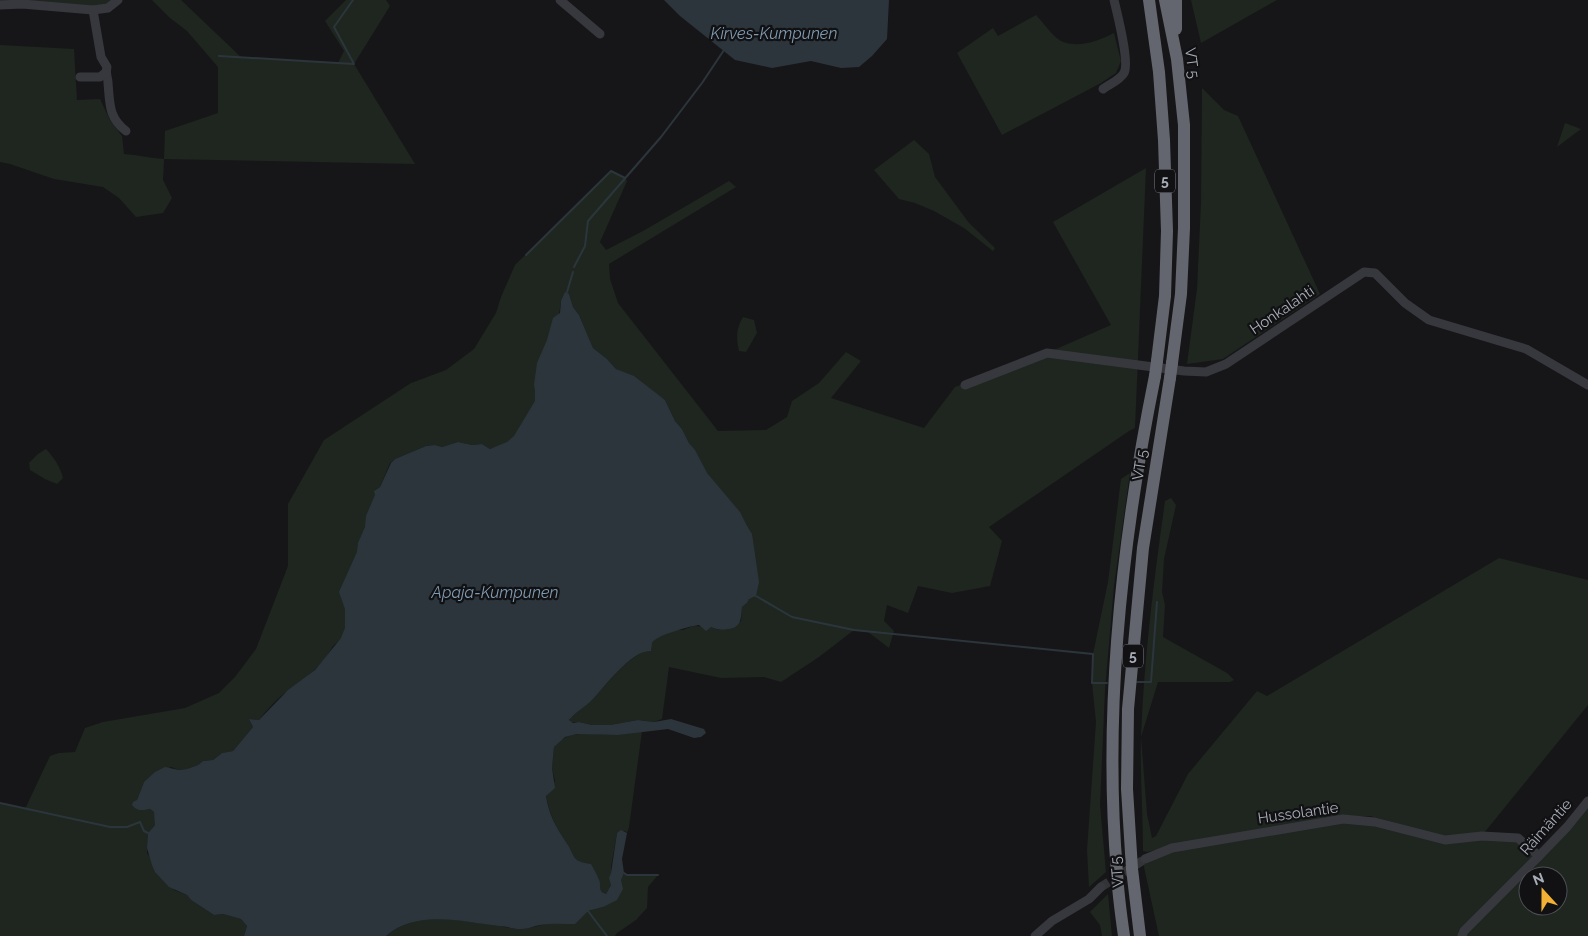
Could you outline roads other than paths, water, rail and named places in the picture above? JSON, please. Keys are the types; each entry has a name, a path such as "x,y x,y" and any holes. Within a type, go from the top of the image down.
{"highway":[{"name":"VT 5","path":"1124,936 1116,872 1113,806 1114,692 1126,546 1155,376 1166,296 1167,231 1164,140 1159,72 1149,0"},
{"name":"VT 5","path":"1140,936 1132,869 1127,789 1128,709 1143,548 1170,378 1181,294 1184,228 1184,125 1176,59 1165,0"},
{"path":"1176,0 1176,59"}],"street":[{"path":"0,5 22,4 93,10 108,8 118,0"},
{"path":"560,0 600,34"},
{"path":"1103,89 1116,81 1125,72 1126,60 1114,0"},
{"path":"80,76 100,77 107,67 101,57 93,10"},
{"path":"105,72 108,81 108,95 112,115 126,131"},
{"name":"Honkalahti","path":"965,385 1047,353 1145,367 1206,372 1226,364 1364,272 1375,273 1405,303 1429,320 1526,348 1588,385"},
{"name":"Räimäntie","path":"1462,936 1464,931 1539,856 1588,801"},
{"name":"Hussolantie","path":"1145,859 1172,848 1343,819 1374,822 1445,840 1482,836 1518,838 1539,856"},
{"path":"1036,936 1052,922 1101,887"}],"water":[{"name":"Kirves-Kumpunen","path":"664,0 889,0 887,39 859,67 841,68 811,61 772,68 735,60 680,16"},
{"name":"Apaja-Kumpunen","path":"565,292 569,294 573,307 579,315 593,348 616,369 634,376 665,400 675,421 695,450 707,473 740,512 752,534 759,582 756,596 749,599 742,607 741,619 736,627 721,630 711,627 706,631 699,625 660,637 652,643 651,651 644,652 628,662 590,702 569,720 573,723 610,725 638,720 654,722 671,719 704,729 706,733 701,737 694,738 668,729 618,735 577,734 565,737 554,747 552,768 555,788 546,796 551,815 574,857 580,862 591,864 600,881 601,891 606,894 611,885 609,878 617,833 621,830 627,833 622,859 624,873 621,880 623,889 617,900 603,907 588,911 575,924 544,924 519,929 441,919 412,922 386,936 244,936 247,926 241,919 223,914 214,915 191,900 187,895 169,887 155,872 147,848 148,833 155,825 154,812 150,809 136,809 132,805 133,802 137,800 144,782 155,772 165,767 179,770 187,769 203,761 213,760 222,753 233,751 253,727 249,719 259,720 288,690 315,670 341,638 345,628 345,609 339,592 357,552 358,543 365,527 366,516 375,495 374,491 380,487 391,463 395,459 426,446 435,445 442,447 458,442 472,445 482,444 490,449 507,442 514,436 535,401 534,385 537,363 547,340 553,318 560,313 561,301"}],"waterway":[{"path":"219,56 354,64 334,27 353,0"},
{"path":"574,267 585,246 588,221 661,137 702,83 724,50"},
{"path":"526,255 611,171 625,178"},
{"path":"567,292 573,272"},
{"path":"756,596 792,617 854,630 1093,654 1092,683 1107,683"},
{"path":"1137,682 1151,682 1157,602"},
{"path":"0,803 110,827 127,827 140,822 144,831 148,833"},
{"path":"624,873 627,875 658,875"},
{"path":"588,911 607,936"}],"tunnel":[{"path":"1101,887 1145,859"}]}
